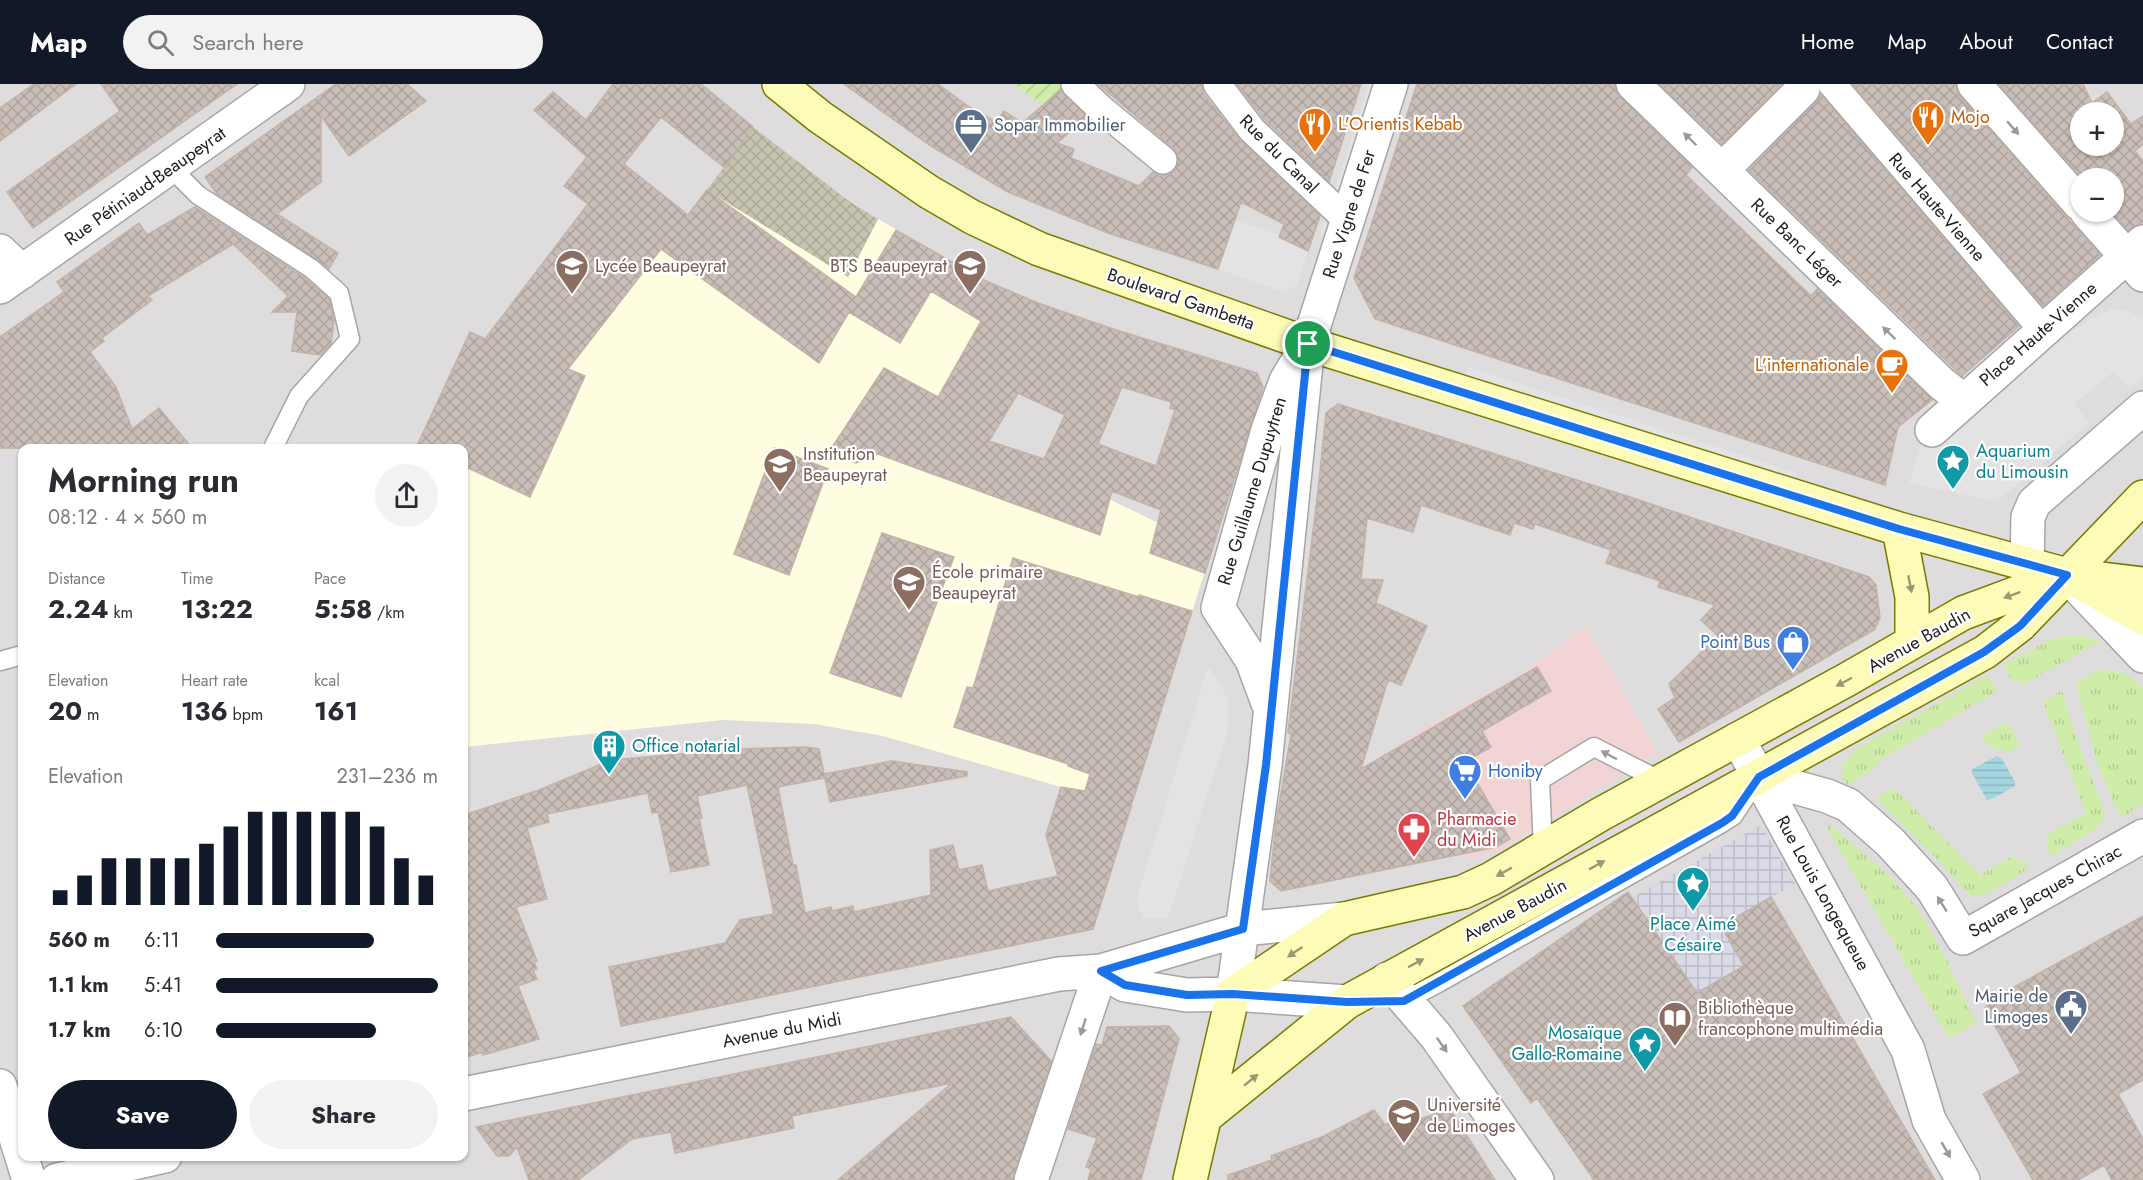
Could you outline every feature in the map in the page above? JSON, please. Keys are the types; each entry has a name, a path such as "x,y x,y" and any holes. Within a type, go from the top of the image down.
{"main road":[{"name":"Boulevard Gambetta","path":"779,84 880,160 972,217 1039,249 1308,344 1899,529 2067,575"},
{"path":"2067,575 2143,497"},
{"path":"1899,529 1912,597 1912,641"},
{"path":"2067,575 2143,584"},
{"path":"2067,575 2143,618"},
{"name":"Avenue Baudin","path":"1233,994 1344,919 1463,892 1491,879 1601,814 1848,680 1963,613 2067,575"},
{"name":"Avenue Baudin","path":"1205,1117 1347,1002 1396,990 1759,777 1984,652 2020,626 2067,575"},
{"path":"1191,1179 1233,994"}],"street":[{"name":"Rue Pétiniaud-Beaupeyrat","path":"7,270 171,168 288,84"},
{"path":"1075,84 1101,109 1163,160"},
{"name":"Rue du Canal","path":"1217,84 1252,130 1346,219"},
{"name":"Rue Vigne de Fer","path":"1308,344 1346,219 1391,84"},
{"name":"Rue Banc Léger","path":"1633,84 1941,383 1964,401"},
{"path":"1974,84 2070,193"},
{"path":"1722,170 1815,86"},
{"name":"Rue Haute-Vienne","path":"1815,86 2043,330"},
{"path":"2098,222 2138,258"},
{"name":"Place Haute-Vienne","path":"1932,430 2043,330 2138,258"},
{"name":"Rue Guillaume Dupuytren","path":"1271,708 1252,660 1218,608 1268,430 1286,381 1308,344"},
{"name":"Rue Guillaume Dupuytren","path":"1233,994 1266,765 1308,344"},
{"path":"2027,565 2028,517 2034,503 2143,408"},
{"path":"2067,575 2143,656"},
{"name":"Rue Louis Longequeue","path":"1738,739 1918,1058 1929,1120 1964,1180"},
{"name":"Square Jacques Chirac","path":"1759,777 1827,796 1848,805 1890,842 1932,888 1963,938 2143,836"},
{"name":"Avenue Baudin","path":"1243,929 1344,919"},
{"name":"Avenue du Midi","path":"468,1093 1059,974 1101,971 1243,929"},
{"path":"1031,1180 1101,971 1125,985 1187,995 1233,994 1347,1002"},
{"path":"1396,990 1436,1036 1537,1180"},
{"path":"0,1086 18,1144"},
{"path":"23,1161 29,1180"},
{"path":"57,1180 142,1161"}],"lane":[{"path":"171,168 198,195 312,269 339,293 350,339 299,396 275,444"},
{"path":"0,661 18,656"},
{"path":"1543,850 1540,780 1594,747 1661,781"}],"shaded area":[{"path":"0,84 2143,84 2143,1180 0,1180"},
{"path":"1369,84 1377,84 1327,238 1320,235"},
{"path":"753,127 850,202 878,219 848,277 707,190"},
{"name":"Institution Beaupeyrat","path":"707,190 848,277 878,219 986,281 1038,303 1016,341 1035,364 990,441 1189,538 1213,546 1152,737 1133,805 1061,787 883,736 814,724 723,720 468,747 468,444 418,444 470,332 485,339 585,208 651,262"},
{"path":"1235,220 1280,235 1308,251 1297,285 1283,292 1218,269"},
{"path":"2111,309 2124,310 2143,318 2143,376 2130,388 2113,372 2075,403 2089,423 1996,502 1909,483 1923,440 2087,321"},
{"path":"1468,367 1797,473 1793,483 1466,375"},
{"path":"1586,626 1657,753 1495,852 1466,859 1403,740 1518,676"},
{"path":"1208,666 1229,700 1227,734 1168,918 1143,919 1136,901"},
{"name":"Place Aimé Césaire","path":"1761,825 1795,884 1721,926 1744,966 1687,998 1694,989 1631,898"}],"green space":[{"path":"1015,84 1061,84 1064,88 1043,105"},
{"path":"2063,636 2081,636 2101,641 2022,685 2019,680 2013,683 2003,665 2046,642"},
{"path":"2100,670 2124,673 2143,688 2143,804 2121,818 2097,764 2076,682"},
{"path":"1988,675 1997,691 1878,761 1877,767 1847,785 1841,776 1845,761 1858,748"},
{"path":"2062,690 2081,752 2104,810 2104,820 2094,830 2052,856 2046,847 2049,833 2086,813 2043,702"},
{"path":"2008,722 2020,744 2008,752 1986,745 1982,736"},
{"path":"1894,788 1980,875 2011,857 2024,861 2028,869 1983,896 1970,896 1943,865 1876,798"},
{"path":"1830,825 1878,866 1910,899 1936,938 1976,1023 1949,1039 1826,827"}],"water":[{"path":"1997,756 2002,759 2015,786 1987,800 1972,769"}],"building":[{"path":"34,84 76,84 0,141 0,108"},
{"path":"101,84 237,84 33,228 7,192 120,111"},
{"path":"336,84 407,84 426,101 349,156 321,116 321,182 277,214 338,253 329,269 217,194 205,177"},
{"path":"613,84 701,84 753,127 725,168 661,117 624,164 688,215 707,190 856,297 896,230 986,281 1038,303 1113,329 1257,373 1263,387 1205,573 1150,553 1161,510 1112,491 1100,535 878,454 856,463 829,452 884,368 938,397 981,321 931,291 900,343 849,312 819,363 661,249 568,369 585,376 530,497 468,468 468,444 418,444 470,332 485,339 588,204 564,186 587,157 534,110 553,92 586,120","holes":["1122,387 1171,402 1170,408 1175,410 1156,466 1098,444","1018,393 1065,415 1044,459 989,441"]},
{"path":"844,84 938,84 968,106 996,122 1004,111 1022,123 1061,90 1087,117 1057,143 1074,149 1071,158 1139,186 1153,172 1161,176 1168,175 1175,170 1178,163 1177,154 1173,148 1098,84 1202,84 1204,94 1240,140 1320,216 1308,251 1279,237 1284,224 1241,202 1218,269 1108,233 1008,192 931,146"},
{"path":"1237,84 1361,84 1329,182 1264,119"},
{"path":"1417,84 1615,84 1615,90 1620,97 1692,167 1686,175 1811,296 1817,289 1932,400 1898,427 1885,485 1375,319 1354,278"},
{"path":"1660,84 1781,84 1722,144"},
{"path":"1853,84 1956,84 1960,96 2100,255 2043,306"},
{"path":"1999,84 2083,84 2092,102 2070,102 2070,156 2124,156 2124,115 2131,124 2143,116 2143,144 2135,151 2143,161 2143,222 2128,230 2121,222 2124,222 2124,168 2073,168"},
{"path":"2107,92 2114,102 2093,102"},
{"path":"1821,95 2019,326 1962,376 1749,170"},
{"path":"195,207 305,278 329,299 334,321 331,344 320,355 292,351 297,312 272,312 288,296 233,244 148,296 152,300 102,338 104,341 90,352 116,387 132,429 159,408 189,444 18,444 18,448 0,448 0,337 64,292 57,282 139,223 147,235"},
{"path":"1338,404 1627,496 1869,577 1876,585 1880,618 1874,630 1679,742 1658,709 1675,698 1669,684 1718,636 1701,620 1715,605 1658,587 1660,581 1606,563 1611,550 1535,524 1533,529 1514,523 1510,535 1421,505 1413,532 1367,518 1361,579 1383,580 1376,603 1427,626 1401,685 1388,680 1361,769 1537,667 1551,691 1482,731 1491,747 1465,762 1510,839 1496,847 1281,891 1270,881 1276,822 1291,735 1288,732 1326,413"},
{"path":"774,448 828,469 789,575 734,554"},
{"path":"882,533 954,557 901,697 830,673"},
{"path":"1013,558 1192,611 1093,929 621,1026 609,967 725,943 740,920 774,914 747,785 697,796 709,865 671,872 658,812 652,813 648,793 547,814 549,822 527,828 547,899 516,907 537,961 534,962 537,969 533,970 537,979 518,986 539,1039 483,1055 483,1052 468,1057 468,814 539,790 611,760 739,749 805,747 819,749 825,778 778,787 805,913 831,907 832,911 853,906 854,912 931,895 930,850 953,845 959,870 982,865 988,891 1058,876 1046,835 1061,787 1085,791 1090,774 1068,766 1068,764 954,727 967,687 973,688"},
{"path":"892,761 967,772 967,776 830,802 824,774"},
{"name":"Bibliothèque francophone multimédia","path":"1628,892 1697,993 1744,966 1721,926 1771,897 1935,1180 1594,1180 1537,1098 1531,1103 1463,1006"},
{"name":"Mairie de Limoges","path":"2143,916 2143,1080 2118,1094 2143,1139 2143,1180 2112,1180 2104,1165 2078,1180 2033,1180 1983,1094 2021,1073 1985,1008 1996,997"},
{"path":"1011,1017 1051,1061 1013,1180 838,1180 952,1083 792,1116 794,1128 675,1153 671,1132 632,1139 578,1180 529,1180 517,1147 509,1156 497,1156 476,1127"},
{"path":"1169,1026 1179,1039 1141,1180 1088,1180 1091,1169 1086,1167 1097,1138 1068,1129 1096,1044 1102,1045 1107,1027"},
{"name":"Université de Limoges","path":"1450,1109 1495,1180 1228,1180 1228,1175 1272,1160 1271,1156 1324,1136 1374,1110 1385,1125 1391,1121 1396,1127"}],"place":[{"name":"Mojo","path":"1928,146"},
{"name":"L'Orientis Kebab","path":"1315,153"},
{"name":"Sopar Immobilier","path":"971,154"},
{"name":"Lycée Beaupeyrat","path":"572,295"},
{"name":"BTS Beaupeyrat","path":"970,295"},
{"name":"L'internationale","path":"1892,394"},
{"name":"Aquarium du Limousin","path":"1953,490"},
{"name":"Institution Beaupeyrat","path":"780,493"},
{"name":"École primaire Beaupeyrat","path":"909,611"},
{"name":"Point Bus","path":"1793,671"},
{"name":"Office notarial","path":"609,775"},
{"name":"Honiby","path":"1465,800"},
{"name":"Pharmacie du Midi","path":"1414,858"},
{"name":"Place Aimé Césaire","path":"1693,912"},
{"name":"Mairie de Limoges","path":"2071,1035"},
{"name":"Bibliothèque francophone multimédia","path":"1675,1047"},
{"name":"Mosaïque Gallo-Romaine","path":"1645,1072"},
{"name":"Université de Limoges","path":"1404,1144"}],"route":[{"path":"1308,344 1899,529 2067,575 2020,626 1984,652 1759,777 1732,816 1722,823 1404,1001 1347,1002 1233,994 1187,995 1125,985 1101,971 1243,929 1266,765 1308,344"}]}
